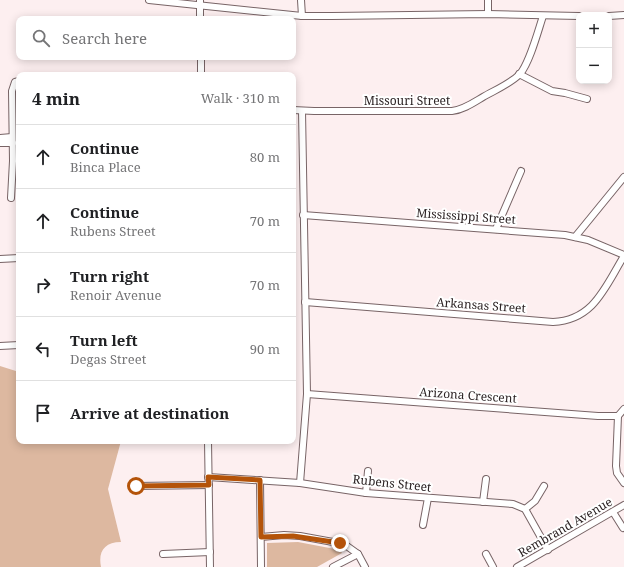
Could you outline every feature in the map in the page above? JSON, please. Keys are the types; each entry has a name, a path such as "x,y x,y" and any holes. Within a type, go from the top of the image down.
{"street":[{"path":"149,0 200,3 302,16 488,14 576,16"},
{"path":"301,0 302,16"},
{"path":"488,0 488,14"},
{"path":"200,3 200,16"},
{"name":"Missouri Street","path":"296,110 456,111 502,86 519,74 524,68 543,16"},
{"path":"612,16 624,16"},
{"path":"201,60 201,72"},
{"path":"519,74 552,91 587,99"},
{"path":"11,198 12,140 16,129 12,91 16,82"},
{"path":"300,483 307,394 302,111"},
{"path":"0,138 12,140"},
{"path":"0,143 12,140"},
{"path":"496,229 522,171"},
{"path":"575,236 624,177"},
{"name":"Mississippi Street","path":"303,215 575,236 624,255"},
{"name":"Arkansas Street","path":"305,302 553,322 566,321 580,316 593,305 624,255"},
{"path":"0,258 16,258"},
{"path":"0,346 16,345"},
{"name":"Arizona Crescent","path":"307,394 598,416 618,416"},
{"path":"624,409 618,416 616,466 617,473 624,483"},
{"path":"208,444 210,567"},
{"path":"366,493 368,471"},
{"name":"Rubens Street","path":"208,477 300,483 366,493 509,504 525,509"},
{"path":"484,502 486,479"},
{"path":"260,480 261,567"},
{"path":"136,486 209,485"},
{"path":"544,486 534,501 525,509 548,550"},
{"path":"423,525 428,498"},
{"name":"Rembrand Avenue","path":"517,567 624,505"},
{"path":"613,512 623,528"},
{"path":"261,537 293,536 340,543 348,546 358,554 365,567"},
{"path":"163,554 210,552"},
{"path":"333,567 358,554"},
{"path":"486,554 493,567"}],"shaded area":[{"path":"0,366 16,371 16,444 120,444 108,489 121,542 115,542 106,546 100,557 101,567 0,567"},
{"path":"298,542 340,550 342,553 317,567 267,567 267,543"}],"route":[{"path":"136,486 209,485 208,477 260,480 261,537 284,535 300,536 340,543"}]}
